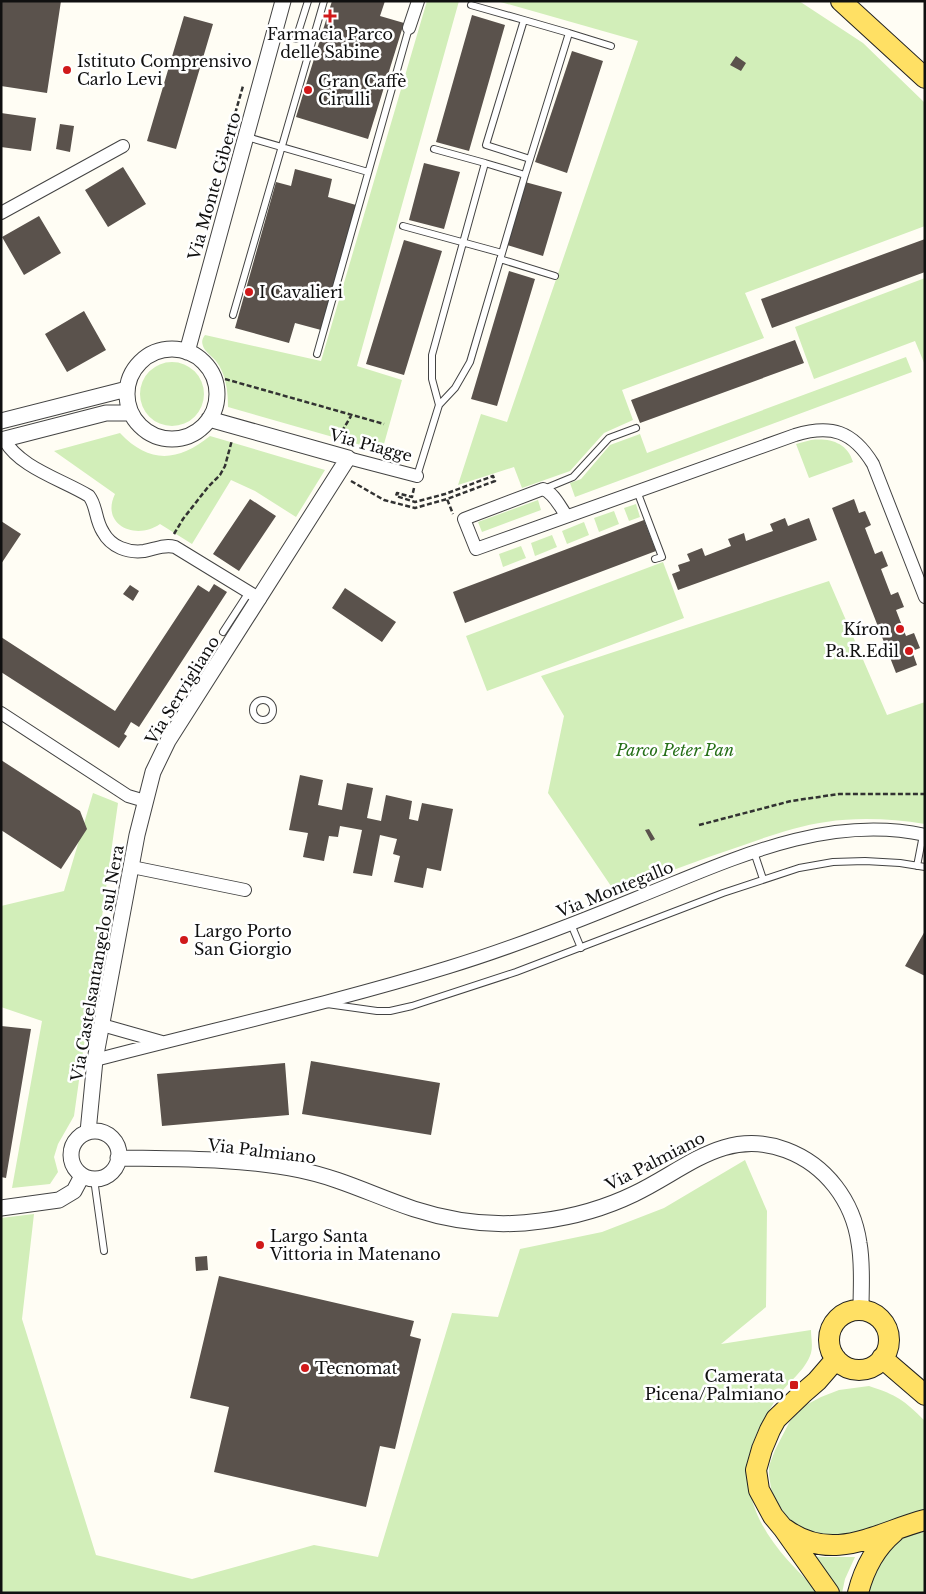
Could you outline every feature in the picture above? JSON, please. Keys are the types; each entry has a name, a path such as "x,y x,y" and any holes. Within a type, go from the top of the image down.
{"main road":[{"path":"834,1 857,15"},
{"path":"842,1 925,78"},
{"path":"861,1310 870,1311 877,1316 888,1331 889,1341 887,1350 882,1358 868,1368 858,1370 849,1368 836,1359 829,1343 830,1333 840,1316 861,1310"},
{"path":"882,1358 925,1395"},
{"path":"829,1593 783,1528 772,1516 759,1490 756,1474 758,1460 776,1419 817,1381 836,1359"},
{"path":"783,1528 795,1536 809,1541 837,1546 854,1544 925,1520"},
{"path":"858,1593 870,1562 882,1544 897,1529"}],"street":[{"name":"Via Monte Giberto","path":"187,352 284,1"},
{"path":"410,28 418,1"},
{"path":"1,213 123,146"},
{"path":"172,349 187,352 202,360 215,381 216,402 209,420 198,431 178,438 167,439 147,432 131,413 127,389 130,377 135,368 151,354 172,349"},
{"path":"1,421 127,389"},
{"path":"131,413 106,413 3,440 25,462 89,496 102,532 109,541 117,546 134,551 162,546 175,546 254,596"},
{"name":"Via Piagge","path":"209,420 417,476"},
{"path":"566,515 546,490 540,490 464,519 476,549 566,515 806,431 827,430 842,433 858,444 873,464 922,580 925,597"},
{"name":"Via Servigliano","path":"145,801 153,772 168,741 254,596 348,458"},
{"path":"1,713 128,796 145,801"},
{"name":"Via Castelsantangelo sul Nera","path":"88,1132 95,1060 145,801"},
{"name":"Via Montegallo","path":"95,1060 321,1003 448,967 520,943 754,852 792,840 839,832 880,830 924,835"},
{"path":"132,867 245,890"},
{"name":"Via Montegallo","path":"102,1025 162,1042"},
{"path":"96,1131 104,1133 116,1143 118,1158 112,1172 105,1177 88,1177 76,1171 70,1156 75,1141 81,1135 96,1131"},
{"name":"Via Palmiano","path":"118,1158 212,1161 289,1168 340,1181 432,1214 470,1221 512,1223 559,1219 604,1206 640,1191 705,1154 723,1147 747,1144 771,1146 796,1154 816,1166 833,1182 846,1201 859,1241 861,1310"},
{"path":"1,1208 59,1200 74,1191 88,1177"}],"lane":[{"path":"296,39 308,1"},
{"path":"233,315 324,1"},
{"path":"471,5 610,46"},
{"path":"524,20 486,146 530,159"},
{"path":"316,354 410,28"},
{"path":"417,476 439,405 455,388 468,367 569,34"},
{"path":"246,136 368,172"},
{"path":"434,149 525,175"},
{"path":"439,405 432,378 432,355 484,163"},
{"path":"403,226 462,242 555,276"},
{"path":"540,490 574,477 608,438 636,428"},
{"path":"637,491 662,557 655,559"},
{"path":"223,632 254,596"},
{"path":"917,866 924,835"},
{"path":"754,852 763,879"},
{"name":"Via Montegallo","path":"321,1003 366,1011 397,1010 470,988 581,948 723,893 799,868 833,862 876,861 925,867"},
{"path":"571,924 581,948"},
{"path":"88,1177 104,1252"}],"path":[{"path":"225,379 384,424"},
{"path":"338,438 351,416"},
{"path":"173,535 208,487 220,475 225,466 232,441"},
{"path":"338,473 384,500 415,508 448,500 455,522 464,519"},
{"name":"Via Piagge","path":"417,476 412,497 397,493 396,496 415,502 445,494 493,476 495,481 448,500"},
{"path":"699,825 791,801 839,794 925,794"}],"green space":[{"path":"427,1 459,1 357,366 402,380 382,451 228,407 227,389 222,371 204,348 202,341 205,335 321,361"},
{"path":"497,1 799,1 863,43 925,103 925,226 745,293 764,338 622,390 633,420 604,433 570,471 522,488 514,467 458,485 481,414 507,422 638,41"},
{"path":"925,278 925,365 915,341 814,379 795,327"},
{"path":"906,357 912,372 575,497 570,483 581,479 610,445 640,434 647,453"},
{"path":"172,362 190,368 198,376 204,394 198,412 190,420 172,426 154,420 146,412 140,394 146,376 154,368"},
{"path":"120,433 142,450 164,456 187,451 210,436 325,470 296,517 255,491 231,480 192,544 160,524 151,529 141,531 123,527 116,522 112,514 115,494 54,451"},
{"path":"811,440 831,441 842,446 853,462 809,478 796,444"},
{"path":"538,500 541,510 482,532 478,522"},
{"path":"636,504 640,517 629,521 624,508"},
{"path":"614,511 619,524 599,532 594,518"},
{"path":"584,522 589,535 567,544 562,531"},
{"path":"552,535 557,547 535,556 531,543"},
{"path":"521,546 526,558 503,567 499,554"},
{"path":"663,562 684,618 487,691 466,636"},
{"name":"Parco Peter Pan","path":"829,581 887,715 925,702 925,824 863,819 838,820 804,826 725,851 615,892 548,793 564,716 541,676"},
{"path":"93,793 118,803 74,1116 58,1144 54,1157 58,1172 50,1184 12,1188 42,1021 1,1007 1,906 64,891"},
{"path":"745,1160 767,1211 766,1307 721,1344 811,1330 811,1353 805,1366 777,1398 754,1439 749,1456 748,1479 751,1497 764,1528 795,1568 820,1593 1,1593 1,1218 34,1214 22,1319 96,1555 192,1579 314,1545 378,1557 452,1313 498,1317 520,1249 602,1232 664,1208"},
{"path":"869,1386 900,1399 925,1421 925,1510 892,1520 861,1533 821,1537 791,1523 775,1499 771,1488 769,1466 790,1421 806,1405 839,1390"},
{"path":"925,1532 925,1593 867,1593 881,1560 891,1546 906,1536"},
{"path":"810,1556 855,1557 845,1579 842,1593 833,1581"}],"building":[{"name":"Istituto Comprensivo Carlo Levi","path":"1,1 61,1 47,93 1,86"},
{"path":"332,1 385,1 380,16 404,23 368,139 296,117"},
{"path":"472,15 505,25 469,151 436,142"},
{"path":"184,16 213,24 176,149 147,141"},
{"path":"572,51 603,61 567,173 535,162"},
{"path":"736,56 746,63 741,71 730,65"},
{"path":"1,113 36,118 31,151 1,147"},
{"path":"60,124 74,126 70,152 56,149"},
{"path":"424,163 460,172 444,229 409,220"},
{"path":"123,167 146,204 108,227 85,190"},
{"path":"295,169 332,179 328,197 356,205 321,330 295,323 289,343 235,328 276,182 291,186"},
{"path":"525,182 562,192 543,256 507,245"},
{"path":"39,216 61,253 24,275 2,237"},
{"path":"925,239 925,272 772,328 761,299"},
{"path":"404,240 442,251 404,375 366,364"},
{"path":"509,271 535,279 497,406 471,399"},
{"path":"84,311 106,350 67,372 45,334"},
{"path":"795,340 804,363 640,423 631,400"},
{"path":"250,499 276,516 239,571 213,554"},
{"path":"854,499 859,513 865,511 871,525 865,528 875,554 882,551 888,566 881,569 891,595 898,592 904,607 896,610 906,636 914,633 920,648 912,651 917,665 896,673 832,508"},
{"path":"785,518 788,526 809,518 817,540 678,590 672,574 680,571 678,565 690,561 687,554 702,548 705,556 731,546 728,539 744,533 746,541 773,531 770,524"},
{"path":"644,520 656,551 465,623 453,592"},
{"path":"1,521 21,534 1,564"},
{"path":"214,584 227,592 139,727 131,722 124,734 127,736 119,748 1,672 1,637 115,711 198,585 209,592"},
{"path":"130,585 139,591 133,601 123,594"},
{"path":"345,588 396,622 382,642 332,608"},
{"path":"1,760 80,811 87,829 61,869 1,830"},
{"path":"300,775 323,780 318,805 342,810 347,783 373,788 367,818 381,821 386,795 412,801 409,819 418,821 422,803 453,809 441,871 427,868 423,888 394,882 400,856 393,854 397,839 380,835 372,876 353,873 362,830 340,826 338,837 329,836 324,861 303,857 308,833 289,830"},
{"path":"649,829 655,839 651,841 645,830"},
{"path":"925,931 925,976 905,966"},
{"path":"1,1026 31,1029 6,1178 1,1177"},
{"path":"311,1061 440,1083 431,1135 302,1114"},
{"path":"285,1063 289,1115 162,1126 157,1074"},
{"path":"207,1256 208,1270 196,1271 195,1257"},
{"name":"Tecnomat","path":"219,1276 414,1321 410,1336 421,1339 395,1449 380,1446 366,1507 214,1472 229,1407 190,1398"}],"place":[{"name":"Farmacia Parco delle Sabine","path":"330,16"},
{"name":"Istituto Comprensivo Carlo Levi","path":"67,70"},
{"name":"Gran Caffè Cirulli","path":"308,90"},
{"name":"I Cavalieri","path":"249,292"},
{"name":"Kíron","path":"900,629"},
{"name":"Pa.R.Edil","path":"909,651"},
{"name":"Largo Porto San Giorgio","path":"184,940"},
{"name":"Largo Santa Vittoria in Matenano","path":"260,1245"},
{"name":"Tecnomat","path":"305,1368"},
{"name":"Camerata Picena/Palmiano","path":"794,1385"}]}
